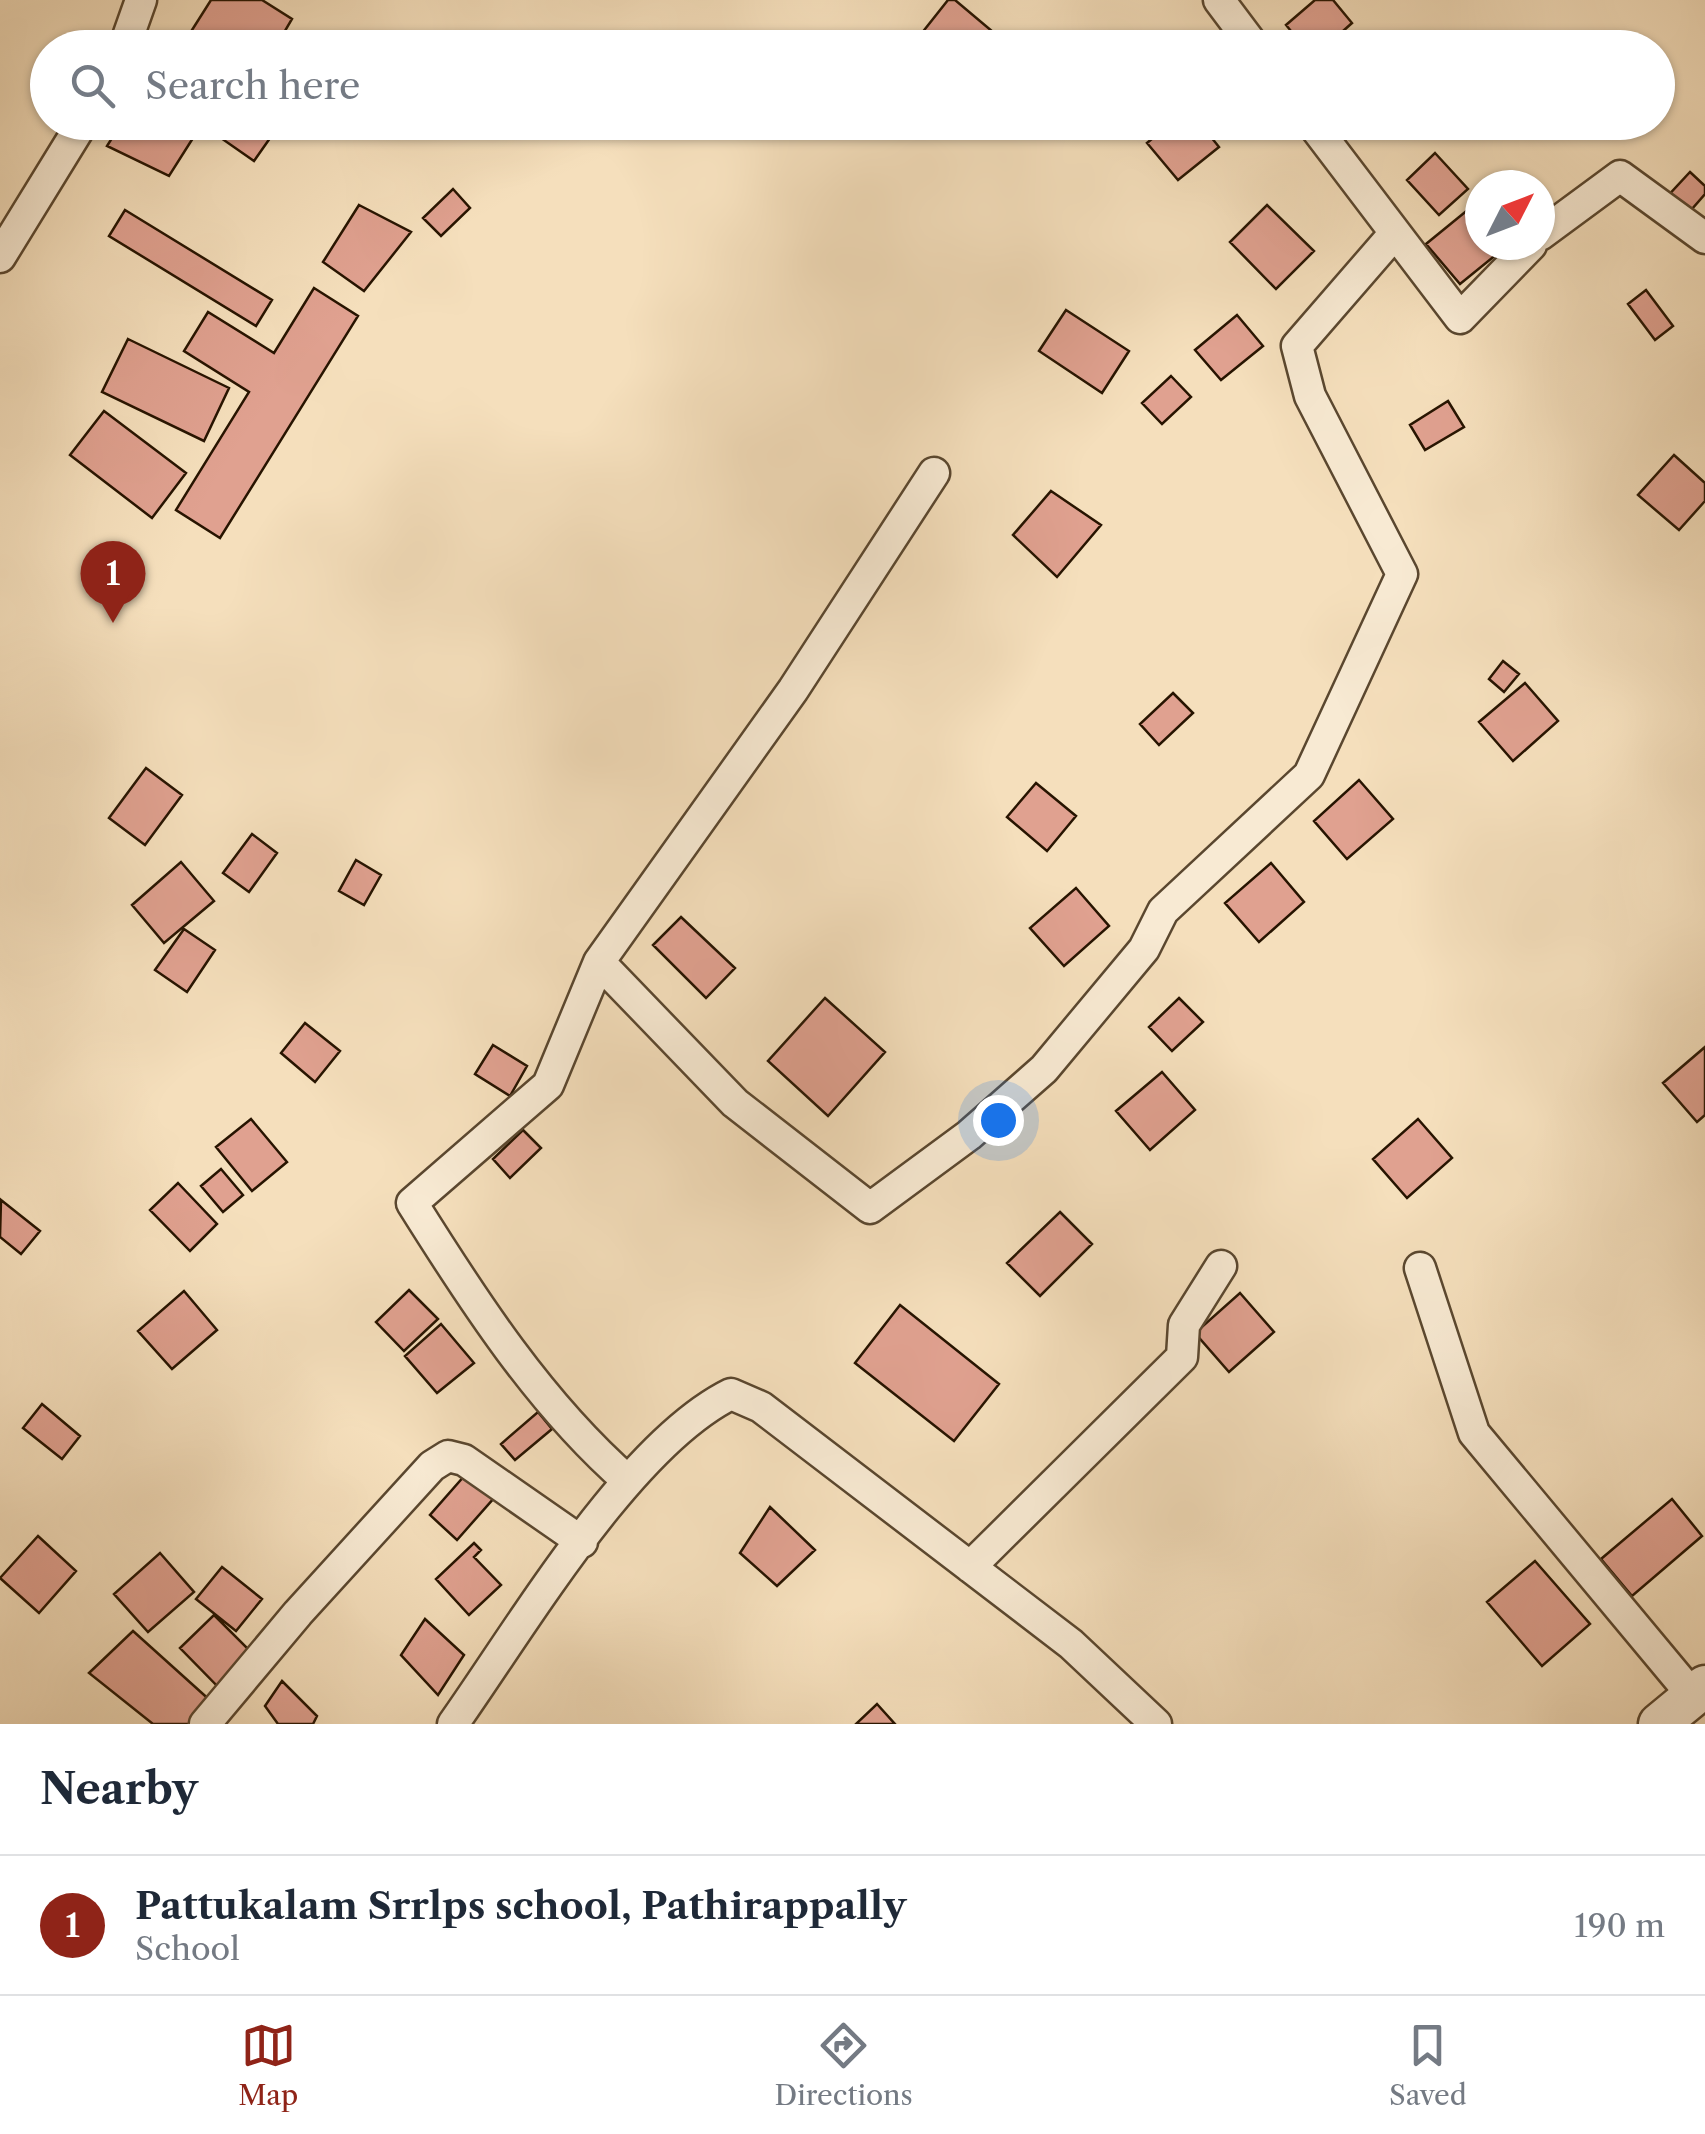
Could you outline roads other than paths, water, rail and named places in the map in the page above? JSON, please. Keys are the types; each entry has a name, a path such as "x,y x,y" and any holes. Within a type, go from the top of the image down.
{"street":[{"path":"130,30 141,0"},
{"path":"1219,0 1242,30"},
{"path":"0,257 72,140"},
{"path":"1325,140 1460,318 1516,260"},
{"path":"1555,225 1620,176 1705,238"},
{"path":"599,962 735,1103 870,1208 970,1136 1044,1069 1144,949 1163,911 1309,775 1402,574 1310,396 1297,346 1395,233"},
{"path":"628,1482 600,1456 482,1314 412,1203 548,1084 599,962 793,690 934,473"},
{"path":"970,1567 1182,1357 1184,1325 1222,1266"},
{"path":"1420,1268 1474,1433 1699,1691 1659,1724"},
{"path":"452,1724 628,1482 708,1406 731,1394 760,1406 1071,1644 1156,1724"},
{"path":"205,1724 432,1466 448,1456 464,1460 582,1542"}],"place":[{"name":"Pattukalam Srrlps school, Pathirappally","path":"113,623"}]}
